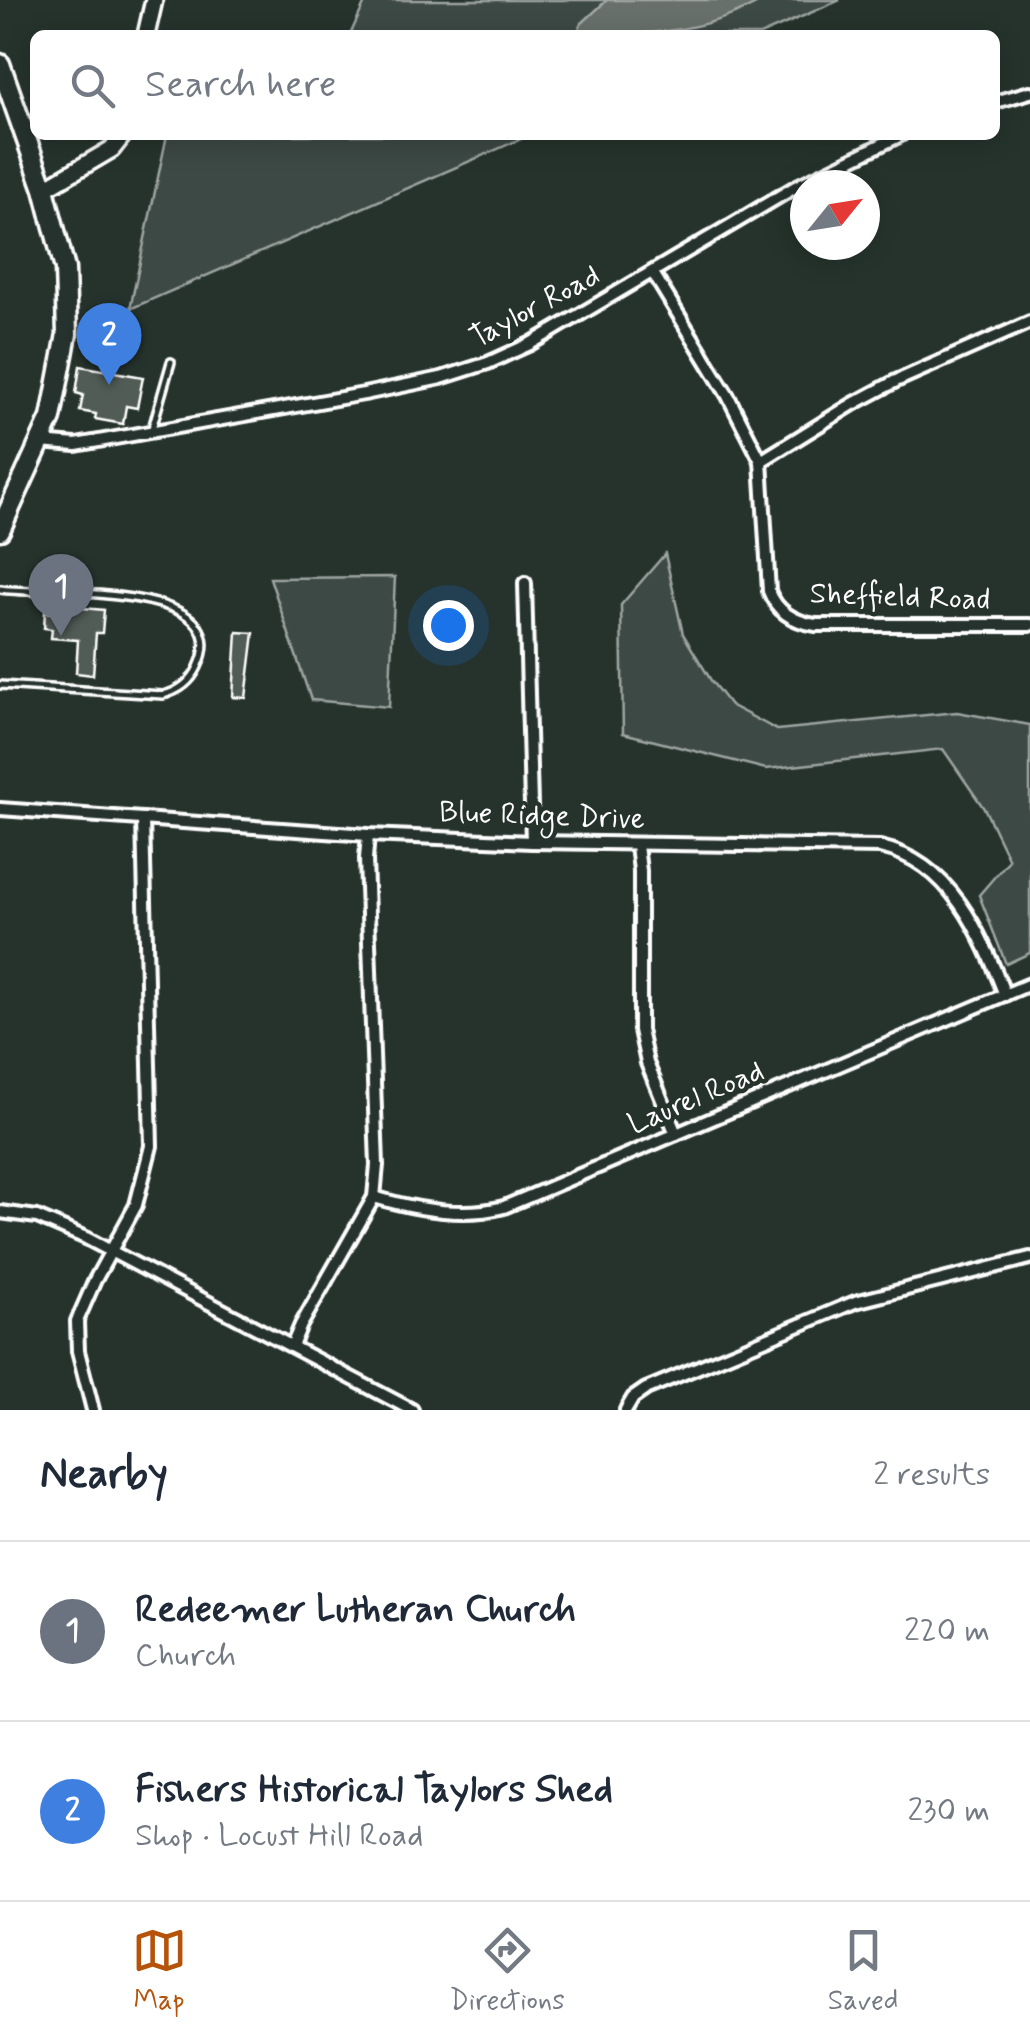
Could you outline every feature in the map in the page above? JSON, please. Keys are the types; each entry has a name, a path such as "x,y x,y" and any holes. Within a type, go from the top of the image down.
{"main road":[{"path":"147,30 154,0"},
{"path":"0,64 44,188 65,269 68,334 54,406 0,530"},
{"path":"44,188 119,140"}],"street":[{"path":"1000,101 1030,92"},
{"name":"Taylor Road","path":"40,442 76,445 364,394 464,372 521,348 797,186 892,140"},
{"name":"Sheffield Road","path":"653,273 728,396 760,462 770,591 777,606 792,618 816,625 1030,625"},
{"path":"760,462 896,381 1030,322"},
{"path":"525,582 532,842"},
{"name":"Blue Ridge Drive","path":"0,809 368,835 532,842 866,845 897,851 935,876 960,902 975,926 1004,995"},
{"path":"92,1410 78,1352 77,1321 136,1205 152,1146 144,820"},
{"path":"292,1346 374,1197 368,835"},
{"path":"637,844 640,1030 647,1064 676,1134"},
{"name":"Laurel Road","path":"374,1197 443,1210 494,1210 1030,984"},
{"path":"0,1212 37,1217 111,1251 412,1410"},
{"path":"626,1410 646,1389 856,1302 1030,1258"}],"lane":[{"path":"151,432 171,362"},
{"path":"0,589 156,600 197,625 203,651 193,677 174,692 163,695 0,685"}],"shaded area":[{"path":"366,0 840,0 771,30 352,30"},
{"path":"607,0 763,0 719,20 672,30 579,30"},
{"path":"166,140 519,140 130,309"},
{"path":"665,554 683,634 712,682 730,705 777,730 957,712 1030,725 1030,953 1006,964 979,895 1009,860 985,810 943,749 766,769 623,733 621,605"},
{"path":"395,577 389,707 311,700 270,578"}],"building":[{"path":"80,366 143,377 137,408 126,406 123,424 95,419 96,414 80,411 83,395 76,393"},
{"path":"54,600 72,602 71,607 104,610 102,633 96,633 93,675 76,673 78,640 51,638 52,629 44,628 45,612 53,613"},
{"path":"237,632 254,633 246,698 233,697"}],"place":[{"name":"Fishers Historical Taylors Shed","path":"109,385"},
{"name":"Redeemer Lutheran Church","path":"61,636"}]}
